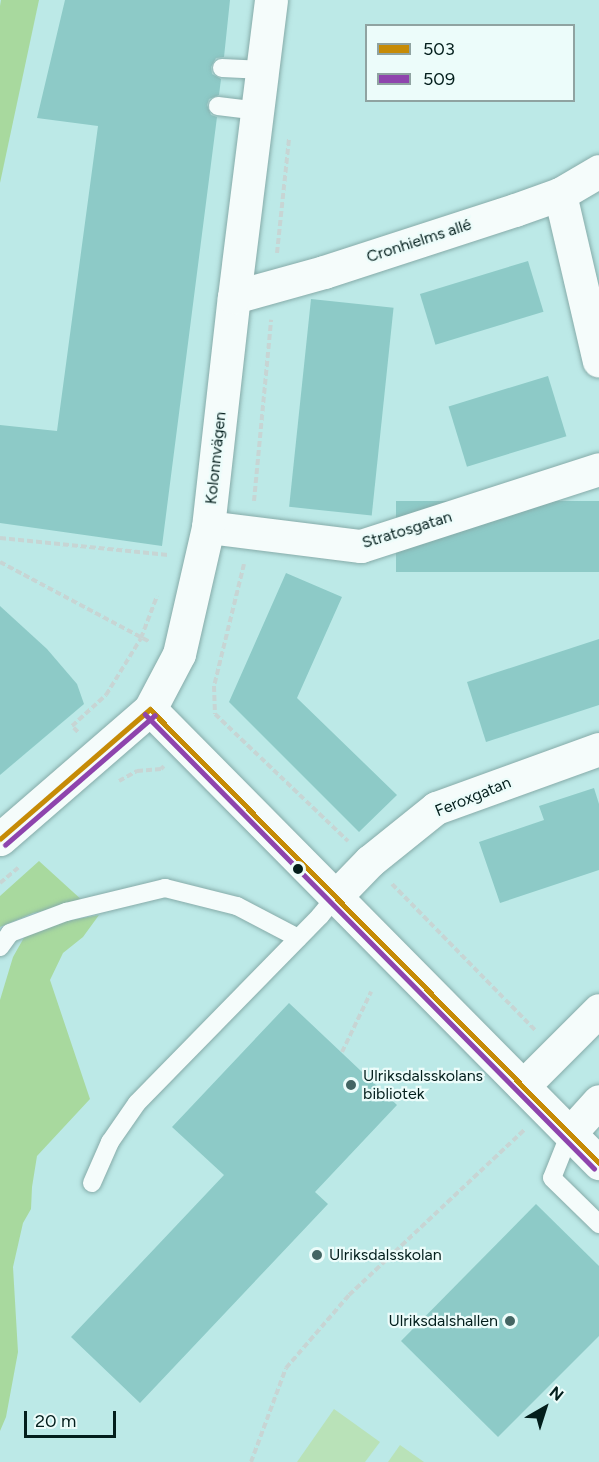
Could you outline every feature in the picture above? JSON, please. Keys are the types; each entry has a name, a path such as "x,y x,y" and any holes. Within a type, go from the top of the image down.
{"street":[{"name":"Kolonnvägen","path":"0,839 150,709 179,654 208,527 271,0"},
{"name":"Cronhielms allé","path":"234,297 561,194 599,171"},
{"path":"561,194 599,361"},
{"name":"Stratosgatan","path":"208,527 251,535 362,546 599,469"},
{"path":"150,709 599,1163"},
{"name":"Feroxgatan","path":"336,896 370,861 436,808 599,748"},
{"path":"523,1086 599,1010"},
{"path":"570,1133 599,1101"}],"lane":[{"path":"222,68 264,69"},
{"path":"218,106 259,111"},
{"path":"0,947 10,933 66,912 165,888 237,906 298,938"},
{"path":"92,1183 110,1142 137,1102 298,938 336,896"},
{"path":"570,1133 552,1178 599,1224"}],"path":[{"path":"290,131 251,535 214,686 215,714 370,861 557,1052"},
{"path":"0,537 169,555 166,565"},
{"path":"0,562 141,638"},
{"path":"72,726 106,695 141,638 160,585"},
{"path":"110,788 137,771 161,770"},
{"path":"0,884 26,861"},
{"path":"342,1052 371,992"},
{"path":"251,1462 286,1368 349,1295 546,1109"}],"green space":[{"path":"1,0 39,0 0,183 0,6"},
{"path":"39,861 84,902 33,913 0,927 0,896"},
{"path":"99,915 83,937 63,953 50,980 90,1099 37,1156 31,1209 23,1223 13,1267 18,1352 6,1417 0,1431 0,1000 13,957 26,934 62,922"},
{"path":"334,1409 380,1442 365,1462 297,1462"},
{"path":"400,1445 424,1462 388,1462"}],"building":[{"path":"65,0 230,0 224,57 216,58 211,67 212,74 221,79 219,95 209,99 207,105 211,115 217,117 162,546 0,523 0,425 57,431 98,126 37,118"},
{"path":"528,261 543,312 435,345 420,294"},
{"path":"311,299 394,308 372,516 289,507"},
{"path":"548,376 566,436 467,467 449,406"},
{"path":"396,501 599,501 599,572 396,572"},
{"path":"286,573 342,597 297,698 397,795 359,832 229,702"},
{"path":"0,606 47,649 77,684 84,704 0,775"},
{"path":"599,639 599,705 486,742 467,682"},
{"path":"594,788 599,804 599,870 500,903 479,842 544,820 539,806"},
{"path":"289,1003 397,1105 315,1192 328,1204 140,1403 71,1337 224,1175 172,1127"},
{"name":"Ulriksdalshallen","path":"536,1204 599,1266 599,1336 498,1437 401,1341"}],"transit line":[{"name":"503","path":"150,709 599,1163"},
{"name":"503","path":"0,839 150,709"},
{"name":"509","path":"145,714 594,1168"},
{"name":"509","path":"5,845 155,715"}],"place":[{"name":"Ulriksdalsskolans bibliotek","path":"351,1085"},
{"name":"Ulriksdalsskolan","path":"317,1255"},
{"name":"Ulriksdalshallen","path":"510,1321"}]}
